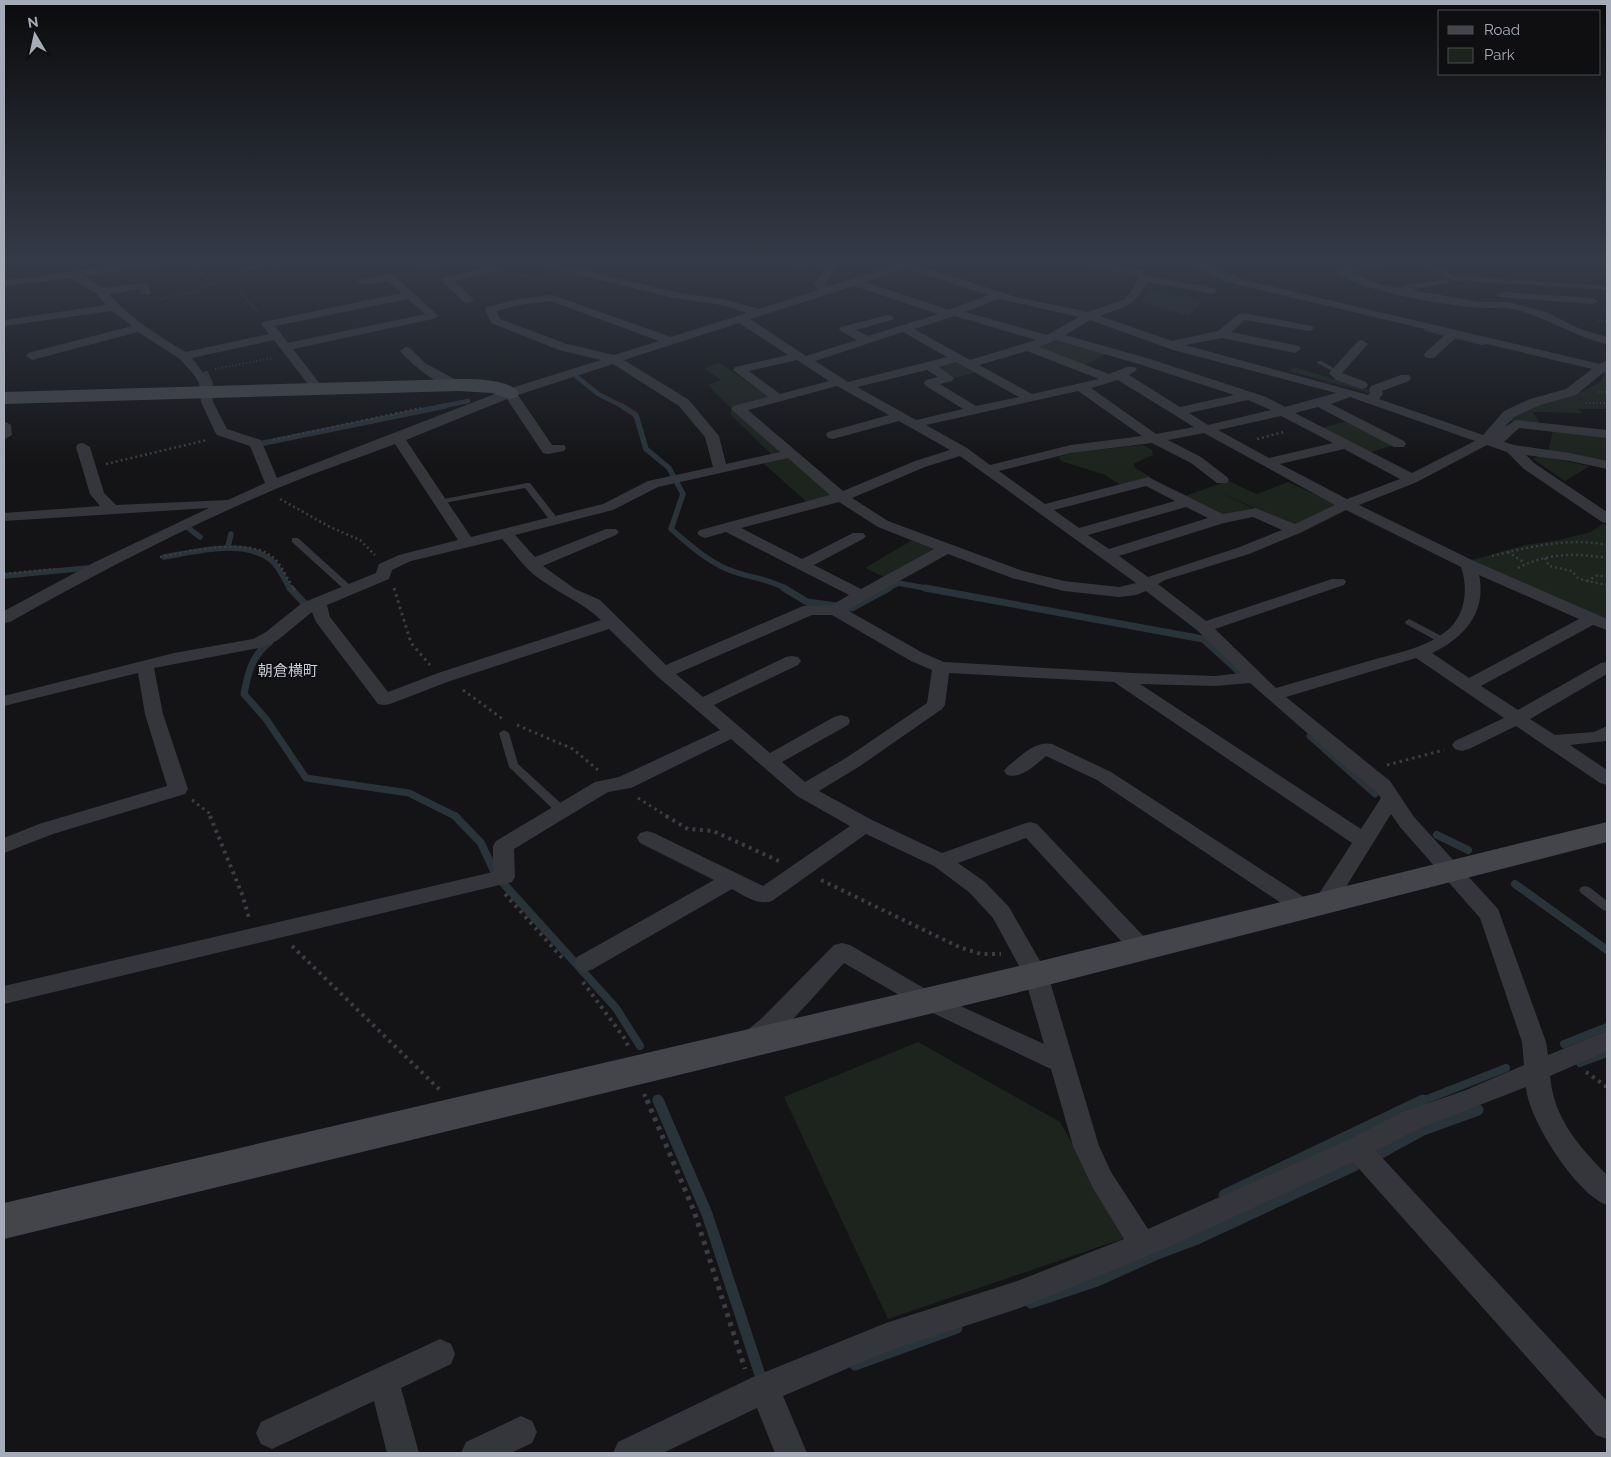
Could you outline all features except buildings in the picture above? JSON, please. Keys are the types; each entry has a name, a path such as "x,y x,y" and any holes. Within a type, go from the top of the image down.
{"street":[{"path":"32,356 136,329"},
{"path":"142,329 184,356 199,372 205,383 207,402 222,432 256,443 273,485"},
{"path":"271,329 318,389"},
{"path":"288,351 379,329"},
{"path":"513,329 573,350 614,359 684,403 712,436 720,468"},
{"path":"639,329 670,340"},
{"path":"4,618 101,565 273,485 510,393 707,329"},
{"path":"757,329 843,384 962,451 1147,584 1204,627 1272,695 1383,786 1407,822 1490,915 1534,1042 1539,1095 1549,1121 1571,1155 1607,1193"},
{"path":"845,329 867,340"},
{"path":"776,397 739,370 802,358 901,329"},
{"path":"906,329 1030,398"},
{"path":"1015,329 1146,362 1251,396 1310,425 1412,480"},
{"path":"1067,329 1051,338 1028,347 963,361 928,365 776,397 738,409 841,498 883,524 1018,575 1064,586 1119,592 1136,590 1159,577 1243,551 1295,530 1346,505 1412,480 1516,424 1607,434"},
{"path":"1126,329 1174,346 1350,393 1373,394 1405,378"},
{"path":"1222,334 1228,329"},
{"path":"1423,329 1604,368"},
{"path":"1572,329 1607,341"},
{"path":"915,424 1081,387 1116,377 1174,346 1222,334 1295,349"},
{"path":"184,356 277,336"},
{"path":"1430,355 1451,336"},
{"path":"1362,344 1336,371 1336,375 1373,394 1484,442 1529,466 1607,520"},
{"path":"1028,347 1116,377 1179,411 1206,429 1267,463 1346,505 1466,563 1600,621"},
{"path":"406,351 421,366 456,385"},
{"path":"928,365 948,378 930,383 973,410"},
{"path":"1484,442 1509,414 1535,402 1571,392 1604,368"},
{"path":"531,371 551,380"},
{"path":"4,398 479,385 502,389 510,393 548,450"},
{"path":"1081,387 1154,439 1196,460 1222,480"},
{"path":"989,469 1071,449 1154,439 1206,429 1320,403 1350,393"},
{"path":"1179,411 1251,396"},
{"path":"1320,403 1399,444"},
{"path":"833,436 901,416"},
{"path":"398,438 466,543"},
{"path":"1484,442 1512,449 1570,457 1607,465"},
{"path":"1267,463 1346,444"},
{"path":"83,447 97,494 114,510"},
{"path":"1512,449 1529,466"},
{"path":"705,533 841,498 920,464 962,451"},
{"path":"4,701 145,665 258,643 272,636 313,605 384,576 385,566 405,558 555,522 608,507 653,484 789,454"},
{"path":"1043,509 1148,481 1221,519"},
{"path":"4,517 236,502"},
{"path":"1077,533 1186,502"},
{"path":"1107,555 1221,519 1255,512 1295,530"},
{"path":"727,527 861,595"},
{"path":"533,564 611,532"},
{"path":"506,534 533,564 569,592 594,604 664,673 734,730 804,791 865,826 940,861 976,887 1001,913 1031,965 1086,1146 1102,1180 1143,1245"},
{"path":"802,565 858,536"},
{"path":"835,610 947,548"},
{"path":"1272,695 1419,652 1456,631 1465,618 1474,592 1473,576 1466,563"},
{"path":"1204,627 1338,582"},
{"path":"313,605 384,700 444,677 613,622"},
{"path":"664,673 809,610 835,610 917,657 941,667 1215,681 1254,677"},
{"path":"1469,685 1600,621"},
{"path":"1419,652 1607,779"},
{"path":"702,704 792,661"},
{"path":"4,846 46,829 178,789 154,714 145,665"},
{"path":"804,791 853,762 936,705 941,667"},
{"path":"1462,745 1518,718 1607,667"},
{"path":"1116,676 1364,841"},
{"path":"770,761 841,721"},
{"path":"4,995 504,877 503,846 602,787 624,783 734,730"},
{"path":"1552,741 1598,737 1607,732"},
{"path":"1014,771 1045,748 1104,776 1315,907"},
{"path":"1315,907 1364,841 1391,798"},
{"path":"647,838 764,896 865,826"},
{"path":"940,861 1030,829 1142,949"},
{"path":"4,1221 926,1000 1031,965 1142,949 1452,873 1607,832"},
{"path":"585,963 732,880"},
{"path":"752,1042 772,1024 842,951 926,1000 1062,1063"},
{"path":"629,1453 758,1390 886,1337 1020,1294 1143,1245 1357,1148 1409,1121 1475,1097 1607,1041"},
{"path":"1357,1148 1607,1424"},
{"path":"272,1433 440,1354"},
{"path":"384,1380 403,1453"},
{"path":"758,1390 791,1453"},
{"path":"477,1453 521,1432"}],"lane":[{"path":"1319,362 1336,371"},
{"path":"439,502 528,485 555,522"},
{"path":"295,540 349,589"},
{"path":"1410,622 1442,640"},
{"path":"504,734 513,765 562,811"},
{"path":"1585,890 1607,907"}],"path":[{"path":"199,372 288,351"},
{"path":"256,443 430,406"},
{"path":"1235,444 1310,425"},
{"path":"89,468 229,434"},
{"path":"273,485 280,499 360,540 385,566 398,598 411,643 435,670 505,720"},
{"path":"1466,563 1530,547 1588,541 1607,545"},
{"path":"158,557 232,546 251,548 274,558 313,605"},
{"path":"1508,552 1525,563"},
{"path":"1607,558 1582,554 1546,558 1549,566 1572,572 1578,578 1586,581 1607,586"},
{"path":"1586,581 1596,576 1607,576"},
{"path":"514,724 573,749 615,784 688,829 713,830 959,947 1031,965"},
{"path":"1363,771 1462,745"},
{"path":"178,789 209,813 242,894 254,937"},
{"path":"277,932 462,1111"},
{"path":"633,1070 694,1211 758,1390"}],"green space":[{"path":"1056,338 1107,353 1084,366 1035,347"},
{"path":"957,361 976,372 954,378 936,366"},
{"path":"719,362 768,397 736,408 780,451 771,454 730,414 732,409 708,385 721,380 705,369"},
{"path":"1294,367 1371,391 1370,393 1289,371"},
{"path":"1605,371 1607,372 1607,409 1578,409 1582,413 1533,412 1540,424 1509,421 1532,407 1575,394 1601,382"},
{"path":"1347,421 1394,445 1368,453 1322,428"},
{"path":"1553,431 1607,436 1607,463 1548,452"},
{"path":"1143,445 1152,450 1153,455 1133,464 1134,467 1152,478 1122,486 1105,475 1061,461 1058,457 1077,452"},
{"path":"1539,456 1590,466 1565,481 1533,459"},
{"path":"788,457 835,497 808,503 763,463"},
{"path":"1228,481 1257,494 1288,482 1339,505 1294,526 1215,490 1252,508 1224,514 1185,496"},
{"path":"1604,523 1607,527 1607,625 1465,562 1525,545 1559,540 1591,532"},
{"path":"914,539 938,548 884,577 865,568"},
{"path":"918,1042 1060,1122 1125,1238 888,1319 784,1097"}],"waterway":[{"path":"1426,329 1483,343"},
{"path":"206,373 211,384"},
{"path":"576,376 598,394 622,406"},
{"path":"439,407 468,401"},
{"path":"264,443 445,406"},
{"path":"622,406 636,415 646,449 669,468 683,494 671,529 701,554 718,565 784,588"},
{"path":"187,527 200,537"},
{"path":"228,546 231,534"},
{"path":"164,557 219,548 233,548 259,553 274,563 290,589"},
{"path":"4,576 87,568"},
{"path":"887,589 898,583 931,589"},
{"path":"290,588 306,605"},
{"path":"784,588 807,602 852,608 889,588"},
{"path":"925,588 1203,639 1246,678"},
{"path":"270,642 255,659 249,672 244,694 266,719 306,778 409,793 455,816"},
{"path":"1310,736 1375,794"},
{"path":"455,816 481,843 495,873"},
{"path":"1437,835 1468,850"},
{"path":"503,883 616,1008 640,1046"},
{"path":"1515,884 1607,950"},
{"path":"1564,1044 1607,1027"},
{"path":"1580,1063 1607,1053"},
{"path":"1420,1102 1506,1068"},
{"path":"658,1100 707,1214 761,1378"},
{"path":"1224,1195 1423,1100"},
{"path":"1381,1153 1423,1130 1478,1110"},
{"path":"1031,1303 1097,1281 1157,1254 1197,1239 1354,1166"},
{"path":"855,1365 957,1328"}],"district":[{"name":"朝倉横町","path":"288,671"}]}
